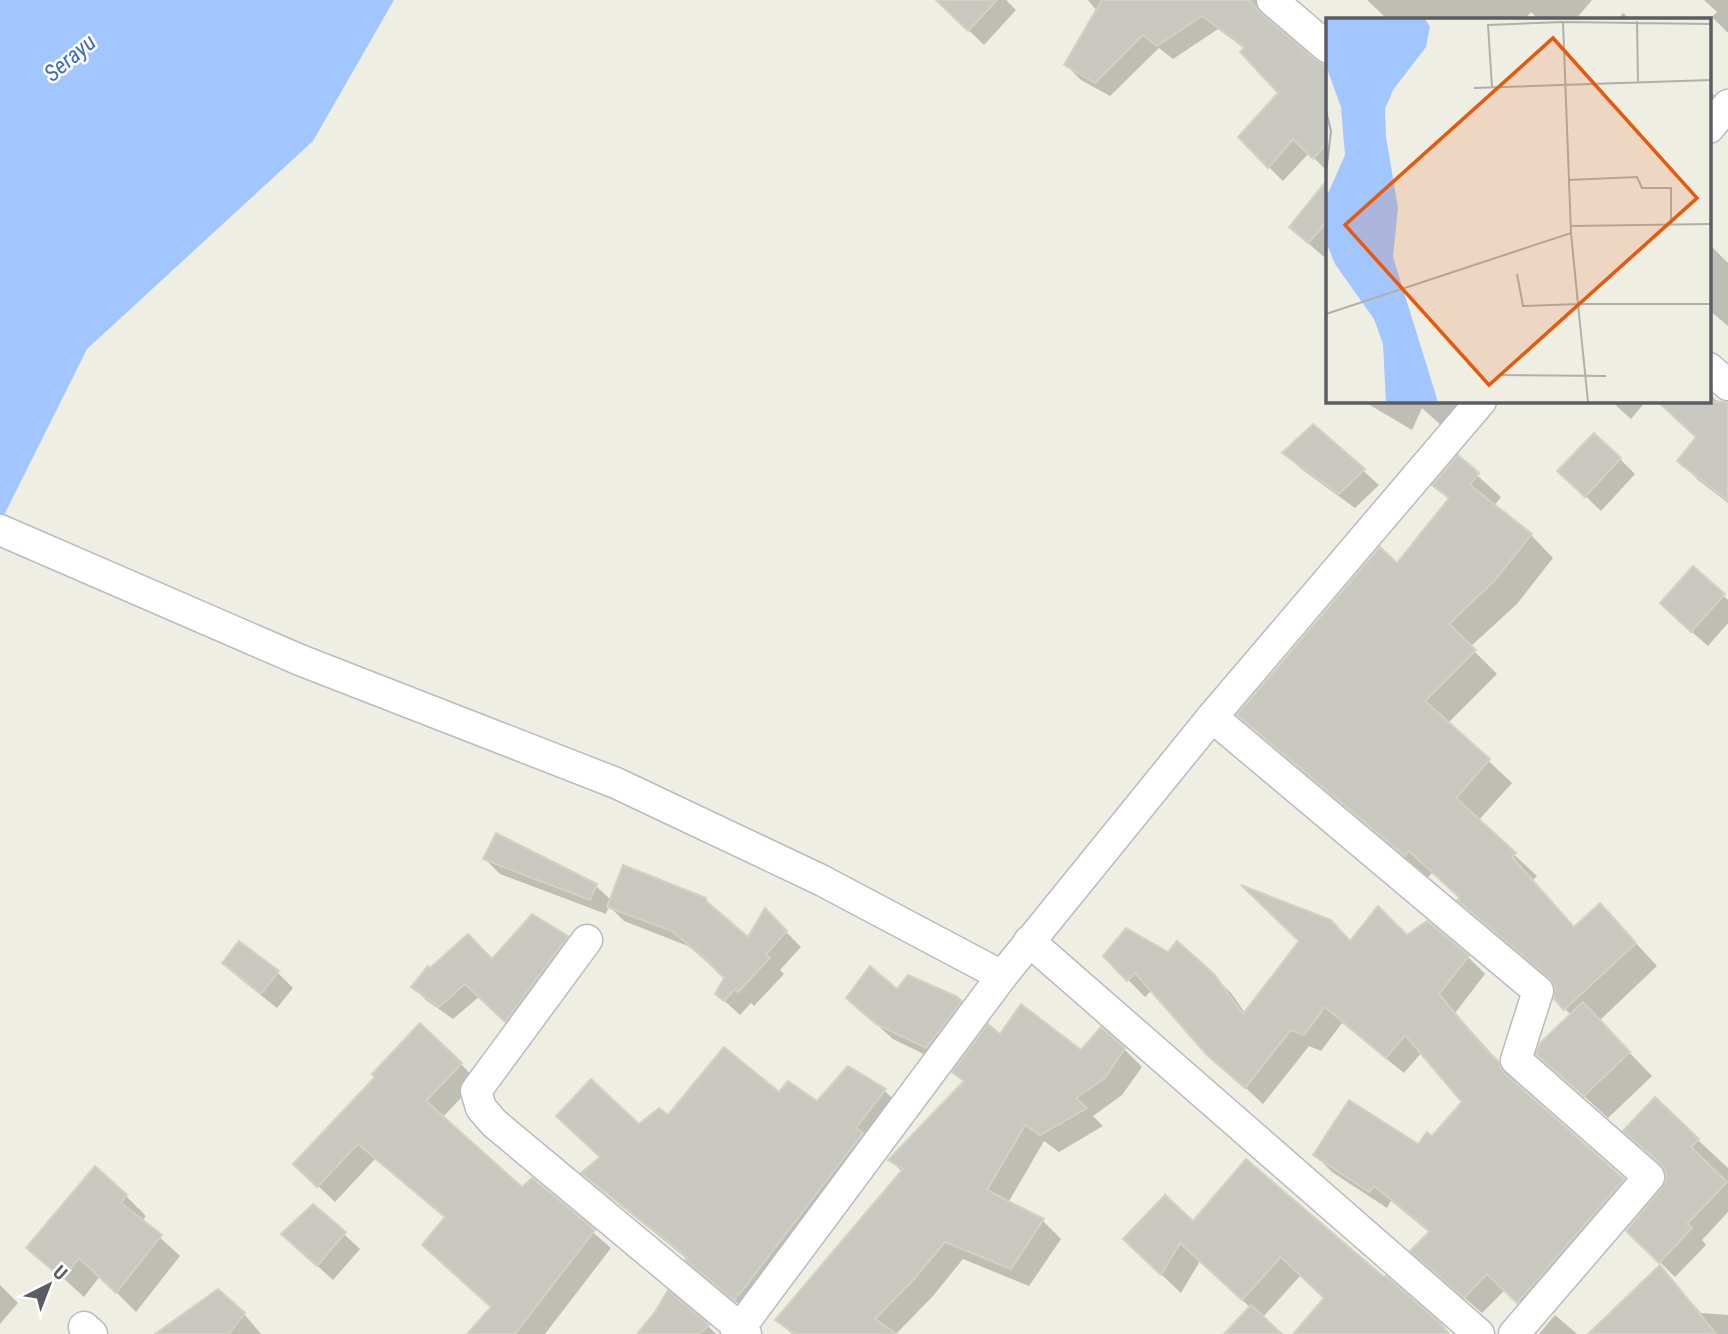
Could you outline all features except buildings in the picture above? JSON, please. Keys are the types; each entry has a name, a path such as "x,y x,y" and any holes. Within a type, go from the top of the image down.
{"street":[{"path":"1272,0 1326,46"},
{"path":"1710,127 1728,105"},
{"path":"1710,369 1728,384"},
{"path":"587,940 476,1091 481,1108 494,1123 740,1332 1029,941 1212,717 1480,402"},
{"path":"0,530 300,660 616,783 821,880 1002,976"},
{"path":"1212,717 1538,991 1516,1060 1649,1177 1514,1334"},
{"path":"1029,941 1479,1334"}],"water":[{"name":"Serayu","path":"0,0 394,0 313,141 87,349 0,523"}]}
